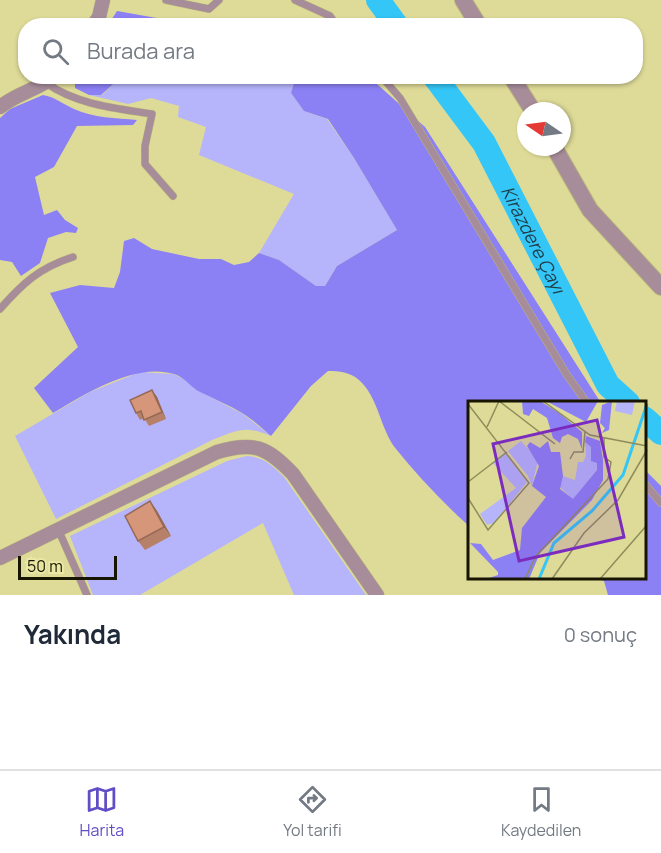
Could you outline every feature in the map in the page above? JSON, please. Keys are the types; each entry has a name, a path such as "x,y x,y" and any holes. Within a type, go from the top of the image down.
{"street":[{"path":"98,18 103,0"},
{"path":"463,0 474,18"},
{"path":"0,107 42,84"},
{"path":"517,84 528,102"},
{"path":"559,156 590,210 661,287"},
{"path":"0,558 217,452 238,446 253,446 267,450 293,474 377,595"}],"lane":[{"path":"166,0 209,9 219,0"},
{"path":"295,0 331,18"},
{"path":"54,84 60,92 79,101 152,114 145,146 145,164 172,196"},
{"path":"388,84 400,98 567,375 586,401"},
{"path":"0,309 36,273 73,257"},
{"path":"646,484 661,503"},
{"path":"58,529 87,595"}],"shaded area":[{"path":"117,11 157,18 112,18"},
{"path":"75,84 113,84 101,95 89,95 75,88"},
{"path":"114,84 294,84 291,93 304,111 327,119 354,158 397,230 337,266 325,286 316,286 279,260 259,253 294,194 199,155 206,127 178,117 179,106 151,98 128,104 89,95 102,95"},
{"path":"294,84 377,84 425,127 600,401 468,401 468,525 431,489 396,449 366,387 356,377 344,372 328,371 311,386 271,436 246,415 200,392 174,374 159,371 127,376 95,389 53,413 34,388 78,347 50,293 80,285 114,288 120,272 124,241 134,238 152,249 199,259 221,259 234,265 249,262 259,253 279,260 316,286 325,286 337,266 397,230 328,119 304,111 291,93"},
{"path":"43,95 89,114 137,120 133,125 77,126 54,167 35,177 44,215 57,210 65,220 78,228 76,233 66,232 48,238 40,263 21,276 12,262 0,260 0,118 10,109"},
{"path":"140,372 173,374 186,380 195,389 243,414 271,436 241,430 212,440 56,519 15,436 90,392"},
{"path":"247,456 267,462 284,477 366,595 294,595 263,523 140,595 93,595 70,536 227,461"},
{"path":"646,471 661,486 661,595 608,595 604,581 602,580 646,580"}],"building":[{"path":"152,390 162,412 144,420 141,411 136,413 130,400"},
{"path":"150,501 164,527 138,541 125,516"}],"waterway":[{"name":"Kirazdere Çayı","path":"378,0 391,18"},
{"name":"Kirazdere Çayı","path":"440,84 484,143 608,385 626,401"},
{"name":"Kirazdere Çayı","path":"646,420 661,433"}]}
